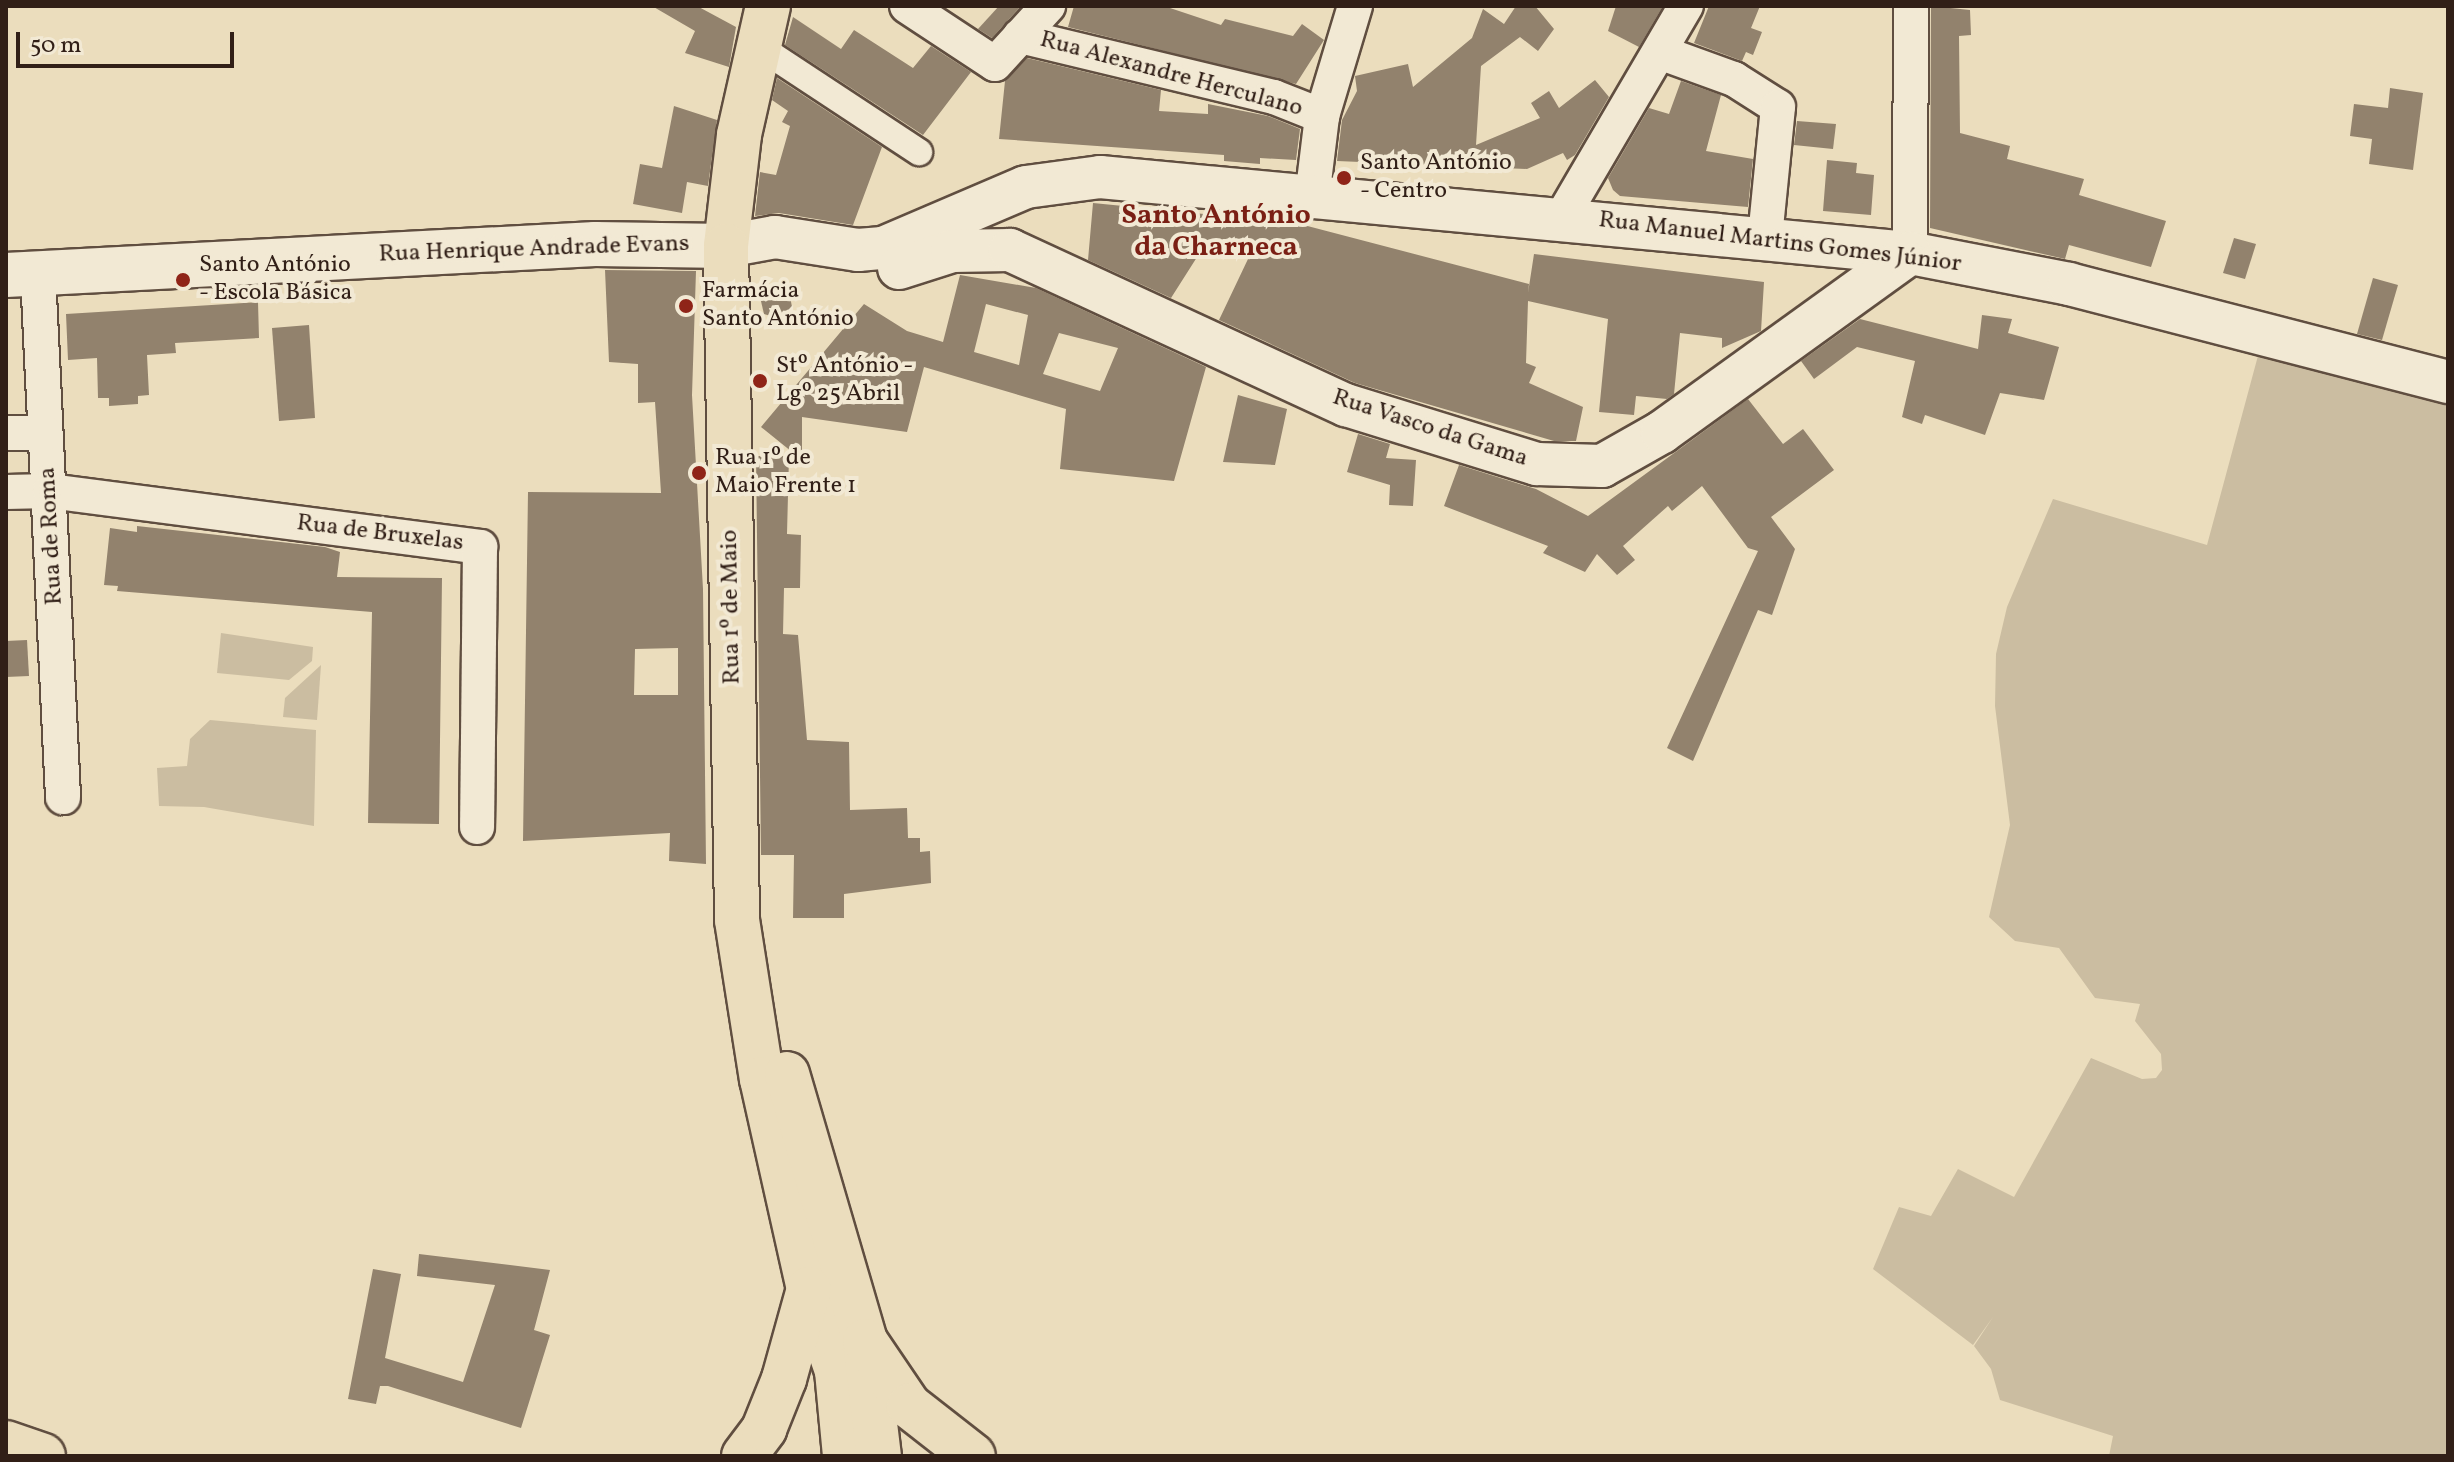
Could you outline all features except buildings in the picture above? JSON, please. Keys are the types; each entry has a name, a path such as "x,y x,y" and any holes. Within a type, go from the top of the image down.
{"main road":[{"name":"Rua 1º de Maio","path":"737,920 726,246 759,19"},
{"name":"Rua Henrique Andrade Evans","path":"22,275 595,244 726,246"},
{"path":"737,920 784,1180 809,1289 837,1371 845,1456"},
{"path":"737,920 865,1341 879,1456"},
{"path":"744,1456 764,1429 784,1379 809,1289"},
{"path":"865,1341 909,1406 973,1456"},
{"path":"6,1443 43,1456"}],"street":[{"name":"Rua Alexandre Herculano","path":"907,6 995,64 1048,6"},
{"path":"1312,198 1322,116 1355,6"},
{"path":"1562,217 1662,53 1686,6"},
{"path":"1910,253 1911,6"},
{"path":"759,19 919,152"},
{"name":"Rua Alexandre Herculano","path":"1020,36 1274,97 1322,116"},
{"path":"1662,53 1734,79 1778,107 1765,238"},
{"name":"Rua Manuel Martins Gomes Júnior","path":"726,246 775,237 883,248 1010,194 1065,177 1100,177 1312,198 1562,217 1910,253 2069,284 2448,382"},
{"path":"726,246 771,262 855,274 881,273 952,251 1010,250 996,226 1010,194"},
{"name":"Rua Vasco da Gama","path":"1010,250 1055,267 1346,405 1537,464 1602,466 1662,432 1910,253"},
{"name":"Rua de Roma","path":"22,275 45,433 50,491 63,797"},
{"path":"6,433 45,433"},
{"path":"6,492 50,491"},
{"name":"Rua de Bruxelas","path":"50,491 480,547 477,827"},
{"path":"784,1180 806,1199 872,1400"}],"shaded area":[{"path":"2259,352 2448,401 2448,1456 2109,1456 2113,1436 2000,1400 1991,1369 1974,1346 1993,1317 1973,1345 1873,1269 1899,1207 1931,1216 1958,1169 2014,1197 2091,1058 2142,1079 2156,1078 2162,1070 2161,1054 2135,1021 2140,1004 2095,998 2059,948 2015,941 1989,917 2010,825 1995,706 1996,654 2007,607 2053,499 2207,545"},
{"path":"221,633 313,647 312,661 289,680 217,673"},
{"path":"321,665 317,720 283,717 285,698"},
{"path":"210,720 316,730 314,826 204,807 159,806 157,768 187,766 190,739"}],"place":[{"name":"Santo António - Centro","path":"1344,178"},
{"name":"Santo António - Escola Básica","path":"183,280"},
{"name":"Farmácia Santo António","path":"686,306"},
{"name":"Stº António - Lgº 25 Abril","path":"760,381"},
{"name":"Rua 1º de Maio Frente 1","path":"699,473"}],"district":[{"name":"Santo António da Charneca","path":"1216,232"}]}
